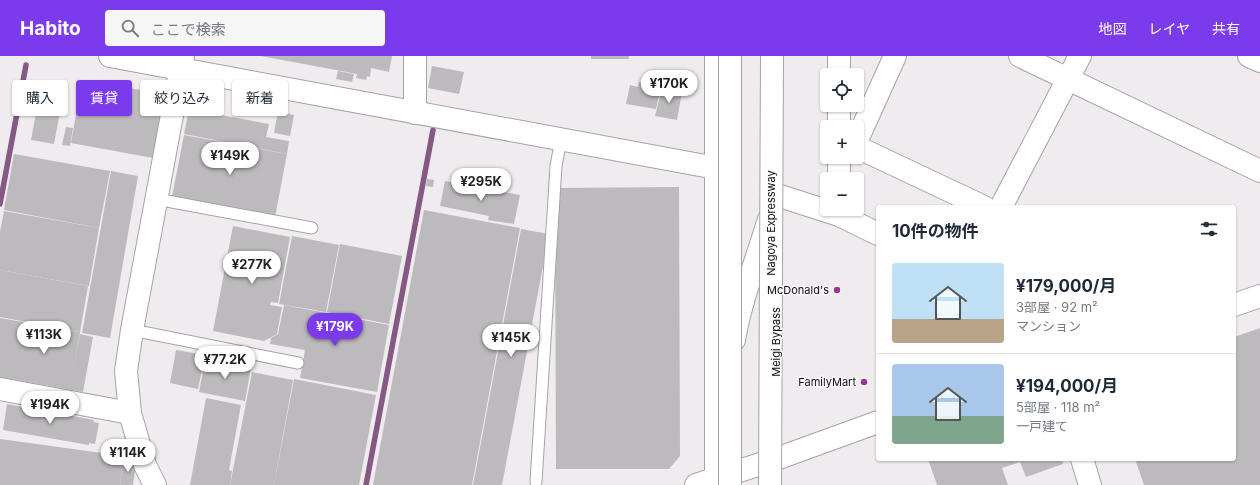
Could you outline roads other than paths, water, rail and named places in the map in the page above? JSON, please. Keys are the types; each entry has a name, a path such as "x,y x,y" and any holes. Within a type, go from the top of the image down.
{"main road":[{"path":"110,56 182,63 415,113 716,168"},
{"path":"415,56 415,113"},
{"path":"716,56 716,168 721,483"},
{"path":"721,483 730,56"},
{"name":"Nagoya Expressway","path":"770,485 772,56"},
{"name":"Meigi Bypass","path":"776,485 777,56"},
{"path":"839,56 839,68"},
{"path":"864,125 895,56"},
{"path":"1020,56 1260,171"},
{"path":"1001,205 1080,56"},
{"path":"1249,56 1260,61"},
{"path":"155,485 145,465 130,413 126,371 132,330 182,63"},
{"path":"864,150 980,205"},
{"path":"721,483 725,394 736,328 777,195 820,207"},
{"path":"846,216 876,233"},
{"path":"1236,304 1260,296"},
{"path":"0,389 130,413"},
{"path":"696,485 721,483 776,459 876,423"},
{"path":"766,485 776,459"},
{"path":"1083,461 1090,485"}],"lane":[{"path":"536,482 556,166 561,139"},
{"path":"156,199 312,228"},
{"path":"132,330 298,363"}],"waterway":[{"path":"0,204 26,65"},
{"path":"366,485 433,130"}],"place":[{"name":"McDonald's","path":"837,290"},
{"name":"FamilyMart","path":"864,382"}]}
